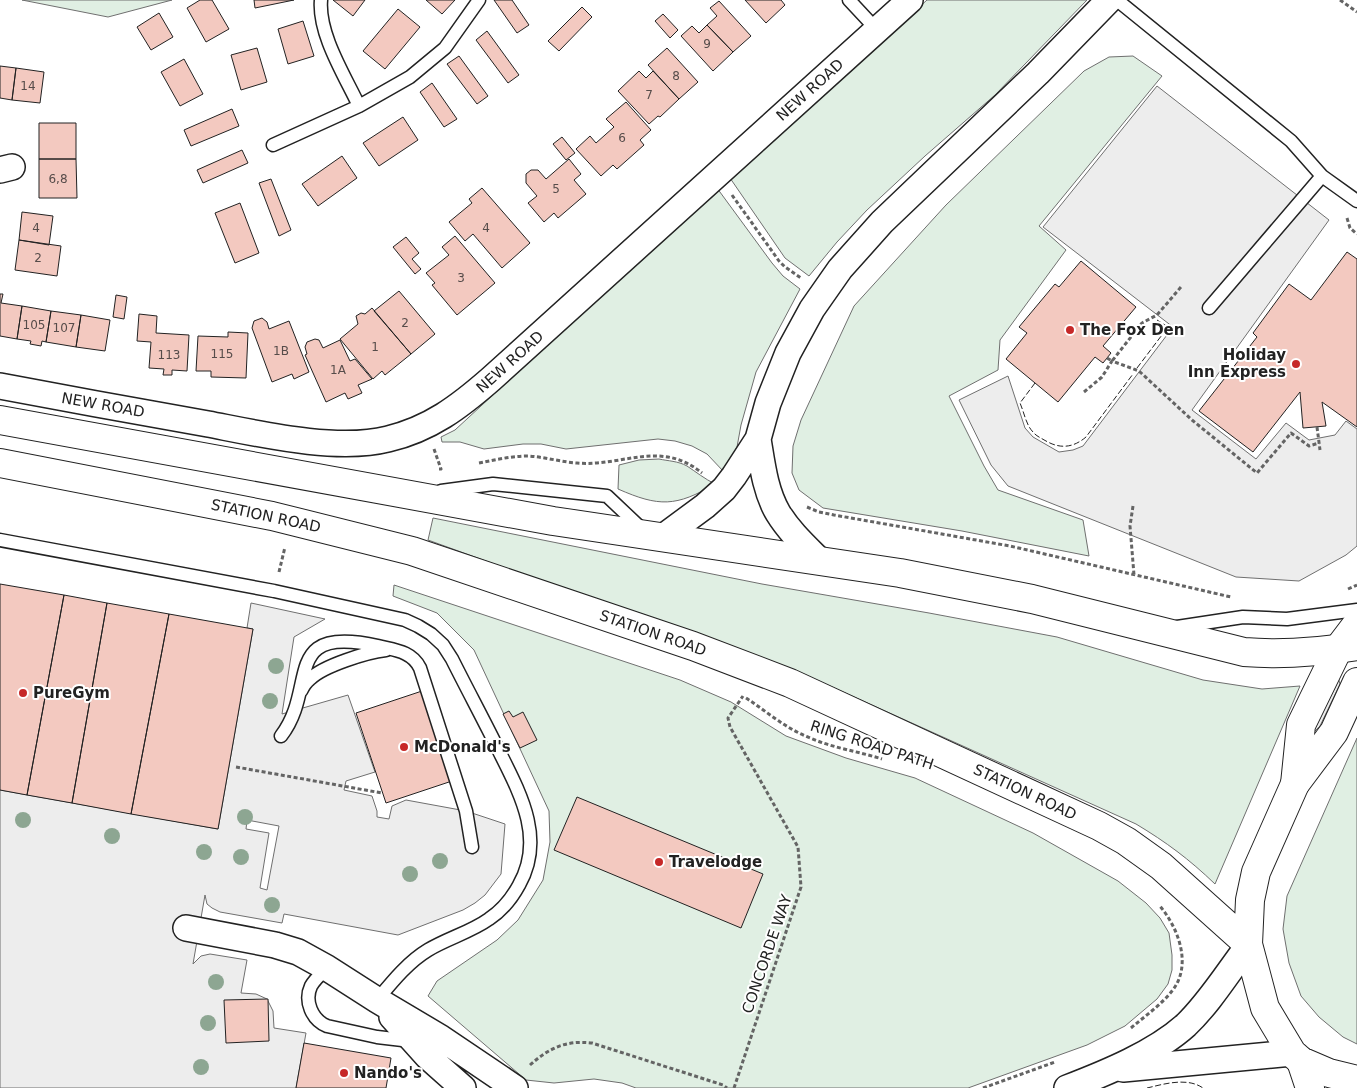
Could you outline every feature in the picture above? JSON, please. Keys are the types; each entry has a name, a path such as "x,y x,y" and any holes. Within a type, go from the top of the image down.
{"main road":[{"path":"0,420 562,523 900,573 1032,599 1244,652 1284,653 1347,647"},
{"name":"STATION ROAD","path":"0,463 255,513 412,551 742,664 821,696 1119,837 1161,866 1248,945"},
{"path":"1295,784 1302,725 1347,647 1357,624"},
{"path":"1310,1088 1296,1057 1265,1008 1248,945 1250,900 1256,872 1295,784 1334,732 1357,682"},
{"path":"1296,1057 1329,1073 1357,1080"}],"street":[{"name":"NEW ROAD","path":"0,386 302,440 352,443 389,439 426,426 444,417 463,403 910,0"},
{"path":"656,536 704,506 724,489 734,476 758,439 774,387 788,353 812,309 840,270 882,222 1045,67 1109,0"},
{"path":"758,439 764,471 777,512 787,526 819,560"},
{"path":"186,928 287,948 298,952 441,1038 515,1088"},
{"path":"1067,1088 1113,1070 1165,1040 1186,1024 1211,995 1248,945"},
{"path":"377,1000 427,1056 463,1088"},
{"path":"1113,1070 1296,1057"}],"lane":[{"path":"322,0 320,10 328,42 359,106"},
{"path":"273,145 359,106 410,77 445,48 479,0"},
{"path":"848,0 877,30"},
{"path":"1116,0 1291,141 1322,176 1357,201"},
{"path":"1209,308 1322,176"},
{"path":"0,540 391,616 418,626 431,634 442,645 452,659 520,793 531,833 530,854 526,871 519,886 499,911 480,924 438,944 419,956 394,980 377,1000"},
{"path":"1157,630 1243,617 1287,619 1357,610"},
{"path":"281,736 294,714 307,662 318,648 326,643 351,641 412,656 420,668 466,810 472,847"},
{"path":"298,698 306,682 317,674 360,656 392,650"},
{"path":"327,968 315,981 309,992 311,1012 320,1022 327,1026 376,1037 413,1041"}],"path":[{"path":"1340,0 1357,12"},
{"path":"716,175 785,267 822,294"},
{"path":"1084,392 1102,377 1142,323 1158,315 1181,287"},
{"path":"1107,358 1139,372 1192,420 1258,472 1291,433 1308,446 1319,443"},
{"path":"1317,427 1320,450"},
{"path":"476,463 522,456 578,463 653,455 666,456 688,463 724,489"},
{"path":"441,469 450,468"},
{"path":"771,497 789,490 809,508 819,512 1010,546 1236,598"},
{"path":"1133,506 1130,526 1134,574"},
{"path":"279,574 285,547"},
{"path":"1339,591 1357,585"},
{"name":"RING ROAD PATH","path":"743,696 791,730 809,738 837,748 887,760"},
{"name":"CONCORDE WAY","path":"734,1088 801,887 798,847 730,727 728,718 743,696"},
{"path":"236,767 382,793"},
{"path":"1128,1031 1162,1003 1174,990 1178,980 1182,954 1176,930 1167,914 1155,901"},
{"path":"528,1067 546,1052 558,1046 575,1042 592,1043 723,1085 727,1088"},
{"path":"983,1088 1062,1059"}],"green space":[{"path":"22,0 172,0 108,17"},
{"path":"927,0 1087,0 995,95 867,210 809,276 785,258 730,178"},
{"path":"1133,56 1162,76 1039,226 1066,250 1000,340 998,370 949,396 998,490 1083,520 1089,556 962,531 823,508 799,490 792,473 793,446 801,420 854,306 946,205 1084,71 1109,57"},
{"path":"717,188 772,263 783,276 800,289 756,372 741,425 737,447 724,472 707,454 692,446 658,439 566,449 541,444 523,444 484,449 460,442 442,442 441,437 455,430"},
{"path":"659,459 684,464 715,484 689,497 667,502 645,499 618,489 619,465 639,460"},
{"path":"433,518 762,584 1057,637 1203,680 1262,689 1300,686 1215,884 1177,851 1136,824 803,674 428,540"},
{"path":"394,585 680,680 731,702 786,736 846,758 915,778 1033,833 1118,881 1146,903 1160,918 1169,933 1172,955 1172,970 1168,984 1157,999 1125,1026 1087,1045 968,1088 636,1088 622,1083 594,1079 554,1083 526,1080 428,996 437,981 497,940 518,920 543,880 550,842 549,811 474,650 437,613 393,596"},
{"path":"1357,738 1357,1044 1343,1037 1319,1017 1301,996 1289,963 1283,929 1287,896"}],"shaded area":[{"path":"1157,86 1329,220 1192,410 1256,459 1286,423 1309,440 1335,435 1346,421 1357,429 1357,546 1346,555 1299,581 1236,577 1008,486 991,465 959,400 1008,376 1025,428 1033,437 1059,452 1073,450 1083,446 1173,327 1043,227"},
{"path":"251,603 325,619 294,637 282,714 348,695 375,772 346,781 344,790 372,796 377,817 389,819 392,806 406,800 466,811 505,824 501,874 485,895 475,903 463,910 398,935 284,914 282,923 220,912 207,904 205,895 193,964 201,956 210,954 247,960 241,993 256,994 267,999 273,1011 274,1028 306,1033 296,1088 0,1088 0,790 218,829 253,629 247,628","holes":["247,820 279,826 267,890 260,888 269,833 246,829"]},
{"path":"1338,677 1340,684 1320,726 1315,731 1311,725"}],"building":[{"path":"200,0 212,0 229,29 206,42 187,8"},
{"path":"254,0 294,0 255,8"},
{"path":"333,0 365,0 353,16"},
{"path":"426,0 455,0 442,14"},
{"path":"494,0 512,0 529,25 517,33"},
{"path":"745,0 781,0 785,5 766,23"},
{"path":"719,1 751,36 733,52 707,25 717,16 710,8"},
{"path":"582,7 592,17 559,51 548,41"},
{"path":"398,9 420,27 385,69 363,51"},
{"path":"159,13 173,37 151,50 137,27"},
{"path":"663,14 678,30 670,38 655,21"},
{"path":"303,21 314,56 288,64 278,29"},
{"path":"707,25 733,52 713,71 681,36 692,26 699,33"},
{"path":"487,31 519,75 508,83 476,40"},
{"path":"257,48 267,82 241,90 231,55"},
{"path":"667,48 698,82 679,99 648,65"},
{"path":"459,56 488,96 477,104 447,64"},
{"path":"184,59 203,94 180,106 161,72"},
{"path":"0,66 16,68 12,100 0,98"},
{"path":"16,68 44,72 40,103 12,100"},
{"path":"639,71 646,78 653,71 679,99 660,117 658,116 649,124 618,91"},
{"path":"432,83 457,119 444,127 420,92"},
{"path":"626,102 651,130 640,140 644,145 617,169 613,165 601,176 576,149 590,136 596,143 614,127 606,119"},
{"path":"232,109 239,126 191,146 184,130"},
{"path":"403,117 418,140 379,166 363,143"},
{"path":"39,123 76,123 76,159 39,159"},
{"path":"562,137 575,153 566,160 553,144"},
{"path":"242,150 248,163 203,183 197,170"},
{"path":"342,156 357,178 318,206 302,184"},
{"path":"39,159 76,159 77,198 39,198"},
{"path":"569,159 581,174 574,180 586,194 558,218 554,213 544,222 528,203 537,196 526,183 526,174 531,170 538,170 546,179"},
{"path":"271,179 291,230 279,236 259,183"},
{"path":"482,188 530,243 502,268 473,234 465,241 449,222 472,203 469,199"},
{"path":"240,203 259,253 235,263 215,213"},
{"path":"22,212 53,216 49,245 19,240"},
{"path":"455,236 495,283 457,315 432,285 435,283 426,273 449,255 442,247"},
{"path":"406,237 419,253 412,259 421,269 415,274 393,247"},
{"path":"19,240 61,246 57,276 15,270"},
{"name":"Holiday Inn Express","path":"1347,252 1357,259 1357,427 1322,402 1326,426 1303,428 1300,392 1253,452 1199,411 1257,337 1253,333 1289,284 1311,300"},
{"name":"The Fox Den","path":"1081,261 1136,307 1103,346 1111,353 1103,363 1095,357 1058,402 1006,359 1027,333 1019,327 1055,284 1059,287"},
{"path":"399,291 435,334 411,354 374,311"},
{"path":"0,294 3,294 1,303 22,306 17,339 0,336"},
{"path":"116,295 127,297 124,319 113,317"},
{"path":"22,306 51,311 46,342 42,341 41,346 30,344 31,341 17,339"},
{"path":"372,308 411,354 385,375 382,371 373,379 340,339 358,324 356,316 361,313 365,314"},
{"path":"51,311 81,315 76,347 46,342"},
{"path":"139,314 157,316 156,333 189,335 187,371 172,370 172,375 163,375 164,369 149,368 151,342 137,341"},
{"path":"81,315 110,320 105,351 76,347"},
{"path":"262,318 267,322 269,329 289,321 309,372 294,379 292,374 272,382 252,328 254,321"},
{"path":"228,332 248,333 246,378 211,377 211,371 196,371 198,336 228,337"},
{"path":"315,339 319,340 323,348 340,340 350,361 355,359 372,379 358,385 362,393 348,399 345,393 326,402 305,355 307,354 305,347 307,342"},
{"name":"PureGym","path":"0,584 64,595 27,795 0,790"},
{"path":"64,595 107,603 72,803 27,795"},
{"path":"107,603 169,614 131,814 72,803"},
{"path":"169,614 253,629 218,829 131,814"},
{"name":"McDonald's","path":"422,691 452,781 386,803 356,713"},
{"path":"509,711 513,717 523,712 537,740 520,748 503,714"},
{"name":"Travelodge","path":"577,797 763,874 741,928 554,850"},
{"path":"268,999 269,1041 226,1043 224,1000"},
{"name":"Nando's","path":"304,1043 391,1058 386,1088 296,1088"}],"fence":[{"path":"1137,368 1168,327 1157,320"},
{"path":"1035,383 1020,403 1029,426 1036,435 1051,444 1066,446 1081,441 1086,437 1133,374"},
{"path":"1147,1088 1183,1082 1203,1088"}],"place":[{"name":"The Fox Den","path":"1070,330"},
{"name":"Holiday Inn Express","path":"1296,364"},
{"name":"PureGym","path":"23,693"},
{"name":"McDonald's","path":"404,747"},
{"name":"Travelodge","path":"659,862"},
{"name":"Nando's","path":"344,1073"}]}
